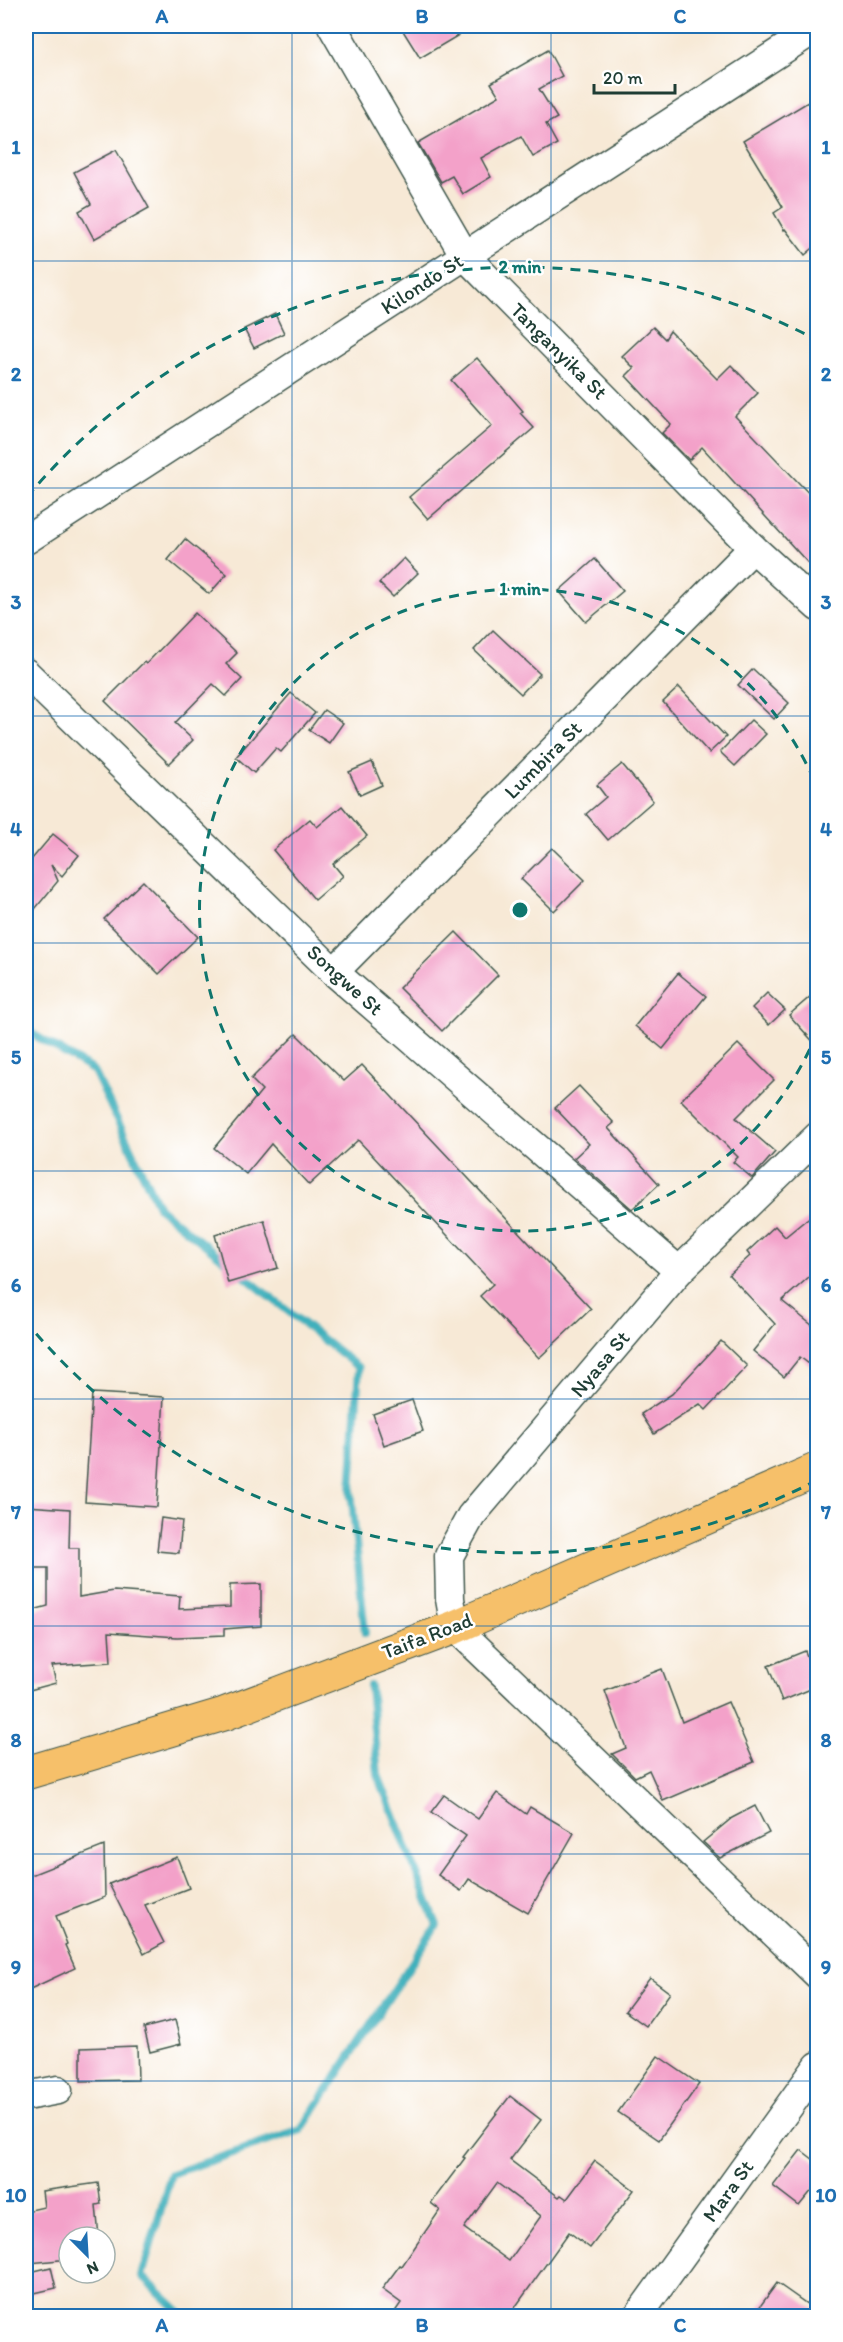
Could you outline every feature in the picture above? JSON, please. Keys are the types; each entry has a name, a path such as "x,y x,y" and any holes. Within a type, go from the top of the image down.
{"highway":[{"name":"Taifa Road","path":"26,1773 224,1714 455,1627 818,1469"}],"street":[{"name":"Tanganyika St","path":"332,26 465,256 753,548 818,607"},
{"name":"Kilondo St","path":"26,540 818,27"},
{"name":"Lumbira St","path":"334,972 753,548"},
{"name":"Songwe St","path":"26,673 334,972 679,1271"},
{"name":"Nyasa St","path":"455,1627 450,1599 449,1556 471,1516 679,1271 818,1136"},
{"path":"455,1627 818,1975"},
{"name":"Mara St","path":"638,2316 818,2066"},
{"path":"26,2096 58,2090"}],"building":[{"path":"400,26 474,26 420,58"},
{"path":"548,50 562,76 539,89 557,118 546,124 557,144 533,157 521,136 481,158 491,177 463,194 452,176 441,182 418,143 499,96 491,83"},
{"path":"808,102 818,118 818,244 805,255 784,230 774,213 783,207 743,141"},
{"path":"116,150 149,208 94,239 79,211 91,204 74,172"},
{"path":"275,314 284,333 254,348 244,329"},
{"path":"653,327 665,339 670,331 717,379 731,365 758,393 735,416 818,503 818,574 702,447 689,460 662,433 671,424 626,376 634,368 622,356"},
{"path":"477,358 523,411 520,413 534,428 428,519 409,497 492,426 451,380"},
{"path":"185,539 227,574 209,594 168,560"},
{"path":"404,558 418,573 393,597 379,583"},
{"path":"595,559 623,591 586,622 559,591"},
{"path":"195,613 237,653 226,664 242,679 226,696 213,684 175,723 193,740 169,764 105,701 144,662 146,664"},
{"path":"493,630 540,674 521,694 474,650"},
{"path":"753,669 789,703 774,719 738,685"},
{"path":"679,687 726,737 709,753 663,702"},
{"path":"291,693 315,713 281,752 276,748 254,773 236,757"},
{"path":"324,710 343,723 329,743 309,730"},
{"path":"751,720 766,734 735,766 720,752"},
{"path":"372,762 382,785 360,795 349,772"},
{"path":"622,764 653,801 608,840 586,814 606,797 597,785"},
{"path":"342,806 367,836 333,864 343,876 315,900 273,850 310,819 317,827"},
{"path":"53,834 79,855 62,876 51,865 58,881 26,920 26,866"},
{"path":"552,848 585,880 554,911 521,879"},
{"path":"143,881 198,937 159,974 104,919"},
{"path":"456,932 498,975 442,1031 399,988"},
{"path":"678,973 706,996 663,1049 635,1026"},
{"path":"818,990 818,1047 789,1015"},
{"path":"767,993 785,1010 769,1025 752,1008"},
{"path":"296,1034 344,1081 362,1065 591,1309 539,1358 480,1296 493,1284 358,1140 309,1185 271,1144 246,1174 214,1148 262,1090 251,1079"},
{"path":"738,1044 774,1080 736,1118 775,1152 752,1178 733,1162 738,1157 681,1100"},
{"path":"579,1086 614,1123 608,1128 659,1184 632,1209 574,1158 589,1144 555,1108"},
{"path":"818,1210 818,1269 782,1301 818,1330 818,1371 800,1357 784,1377 753,1351 775,1324 729,1275 750,1256 747,1252 775,1226 785,1237"},
{"path":"264,1220 278,1268 228,1283 215,1235"},
{"path":"721,1341 747,1366 706,1410 700,1404 654,1434 641,1414 672,1394"},
{"path":"92,1393 164,1397 157,1507 85,1502"},
{"path":"412,1400 423,1431 384,1445 373,1414"},
{"path":"26,1506 70,1509 69,1548 79,1548 79,1597 114,1591 180,1596 179,1609 230,1607 230,1585 261,1584 261,1626 224,1629 224,1635 177,1637 109,1632 111,1662 52,1666 56,1683 26,1691 26,1612 48,1606 48,1568 26,1568"},
{"path":"161,1518 182,1521 179,1553 157,1551"},
{"path":"805,1651 818,1686 782,1701 768,1666"},
{"path":"662,1669 682,1722 728,1702 754,1762 663,1801 649,1770 635,1777 612,1754 626,1748 605,1691"},
{"path":"497,1793 526,1814 530,1807 574,1833 528,1913 469,1879 461,1891 438,1875 466,1836 431,1812 444,1795 478,1819"},
{"path":"755,1806 769,1833 720,1858 703,1842 732,1818"},
{"path":"104,1846 105,1897 56,1916 75,1968 26,1991 26,1877"},
{"path":"177,1857 189,1888 145,1905 164,1943 144,1954 109,1884"},
{"path":"650,1978 670,1993 646,2026 625,2011"},
{"path":"175,2020 181,2044 150,2052 144,2028"},
{"path":"137,2046 138,2080 81,2081 81,2048"},
{"path":"658,2056 699,2084 659,2140 618,2112"},
{"path":"510,2096 541,2120 510,2160 559,2197 561,2195 567,2199 595,2161 634,2190 590,2248 569,2232 509,2316 392,2316 401,2303 382,2289 400,2265 402,2266 440,2210 431,2203 465,2158 463,2157","holes":["497,2183 541,2216 509,2261 464,2228"]},
{"path":"801,2150 818,2163 818,2183 799,2206 773,2186"},
{"path":"98,2183 101,2204 96,2205 98,2225 57,2225 57,2260 30,2263 26,2244 26,2211 44,2207 42,2191"},
{"path":"51,2267 56,2288 26,2295 26,2273"},
{"path":"777,2283 818,2312 818,2316 753,2316"}],"waterway":[{"path":"26,1030 94,1071 159,1208 229,1264"},
{"path":"239,1272 359,1368 351,1490 365,1633"},
{"path":"184,2316 142,2276 171,2174 301,2130 437,1925 378,1775 370,1686"}]}
